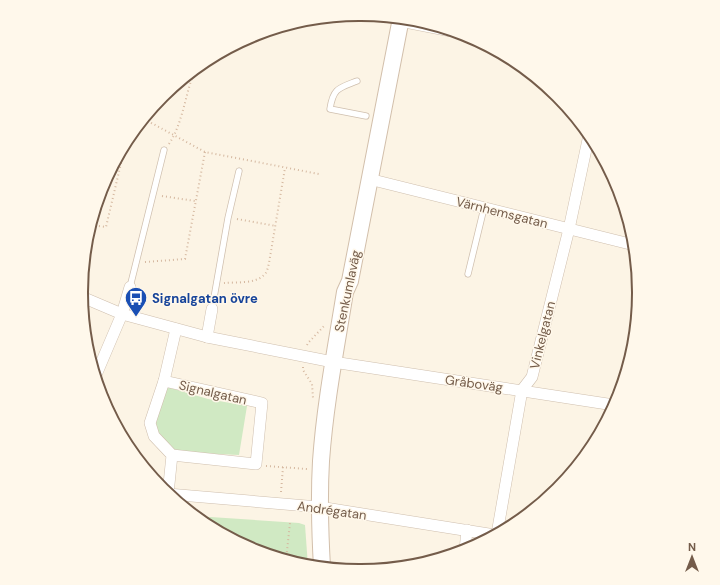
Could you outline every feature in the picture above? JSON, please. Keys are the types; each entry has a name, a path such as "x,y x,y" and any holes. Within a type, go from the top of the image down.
{"street":[{"name":"Stenkumlaväg","path":"322,561 319,507 327,403 345,292 350,281 400,24"},
{"name":"Vinkelgatan","path":"497,527 522,390 532,377 569,229 587,144"},
{"name":"Värnhemsgatan","path":"369,180 627,243"},
{"path":"98,362 122,314 130,287"},
{"path":"88,300 122,314 207,337 333,362"},
{"path":"207,337 212,308"},
{"name":"Signalgatan","path":"172,456 154,436 150,423 164,381 176,329"},
{"name":"Gråboväg","path":"333,362 608,404"},
{"name":"Signalgatan","path":"164,381 262,403 256,464"},
{"path":"169,485 172,456 256,464"},
{"name":"Andrégatan","path":"179,495 319,507 487,533"},
{"path":"466,542 467,530"}],"lane":[{"path":"357,81 340,87 334,92 330,109 366,116"},
{"path":"130,287 164,150"},
{"path":"212,308 228,218 239,171"},
{"path":"468,274 484,208"}],"path":[{"path":"174,136 182,115 191,80"},
{"path":"149,122 204,152 319,174"},
{"path":"137,262 185,258 204,152"},
{"path":"97,226 106,227 121,163"},
{"path":"216,284 250,281 265,275 269,264 285,168"},
{"path":"153,195 196,201"},
{"path":"228,218 276,226"},
{"path":"256,464 321,471"},
{"path":"280,504 283,467"},
{"path":"287,554 290,523"}],"green space":[{"path":"167,387 208,399 247,406 239,455 176,452 158,434 155,423"},
{"path":"207,517 299,523 305,525 307,559 273,550 256,543 224,528"}],"place":[{"name":"Signalgatan övre","path":"136,318"}]}
